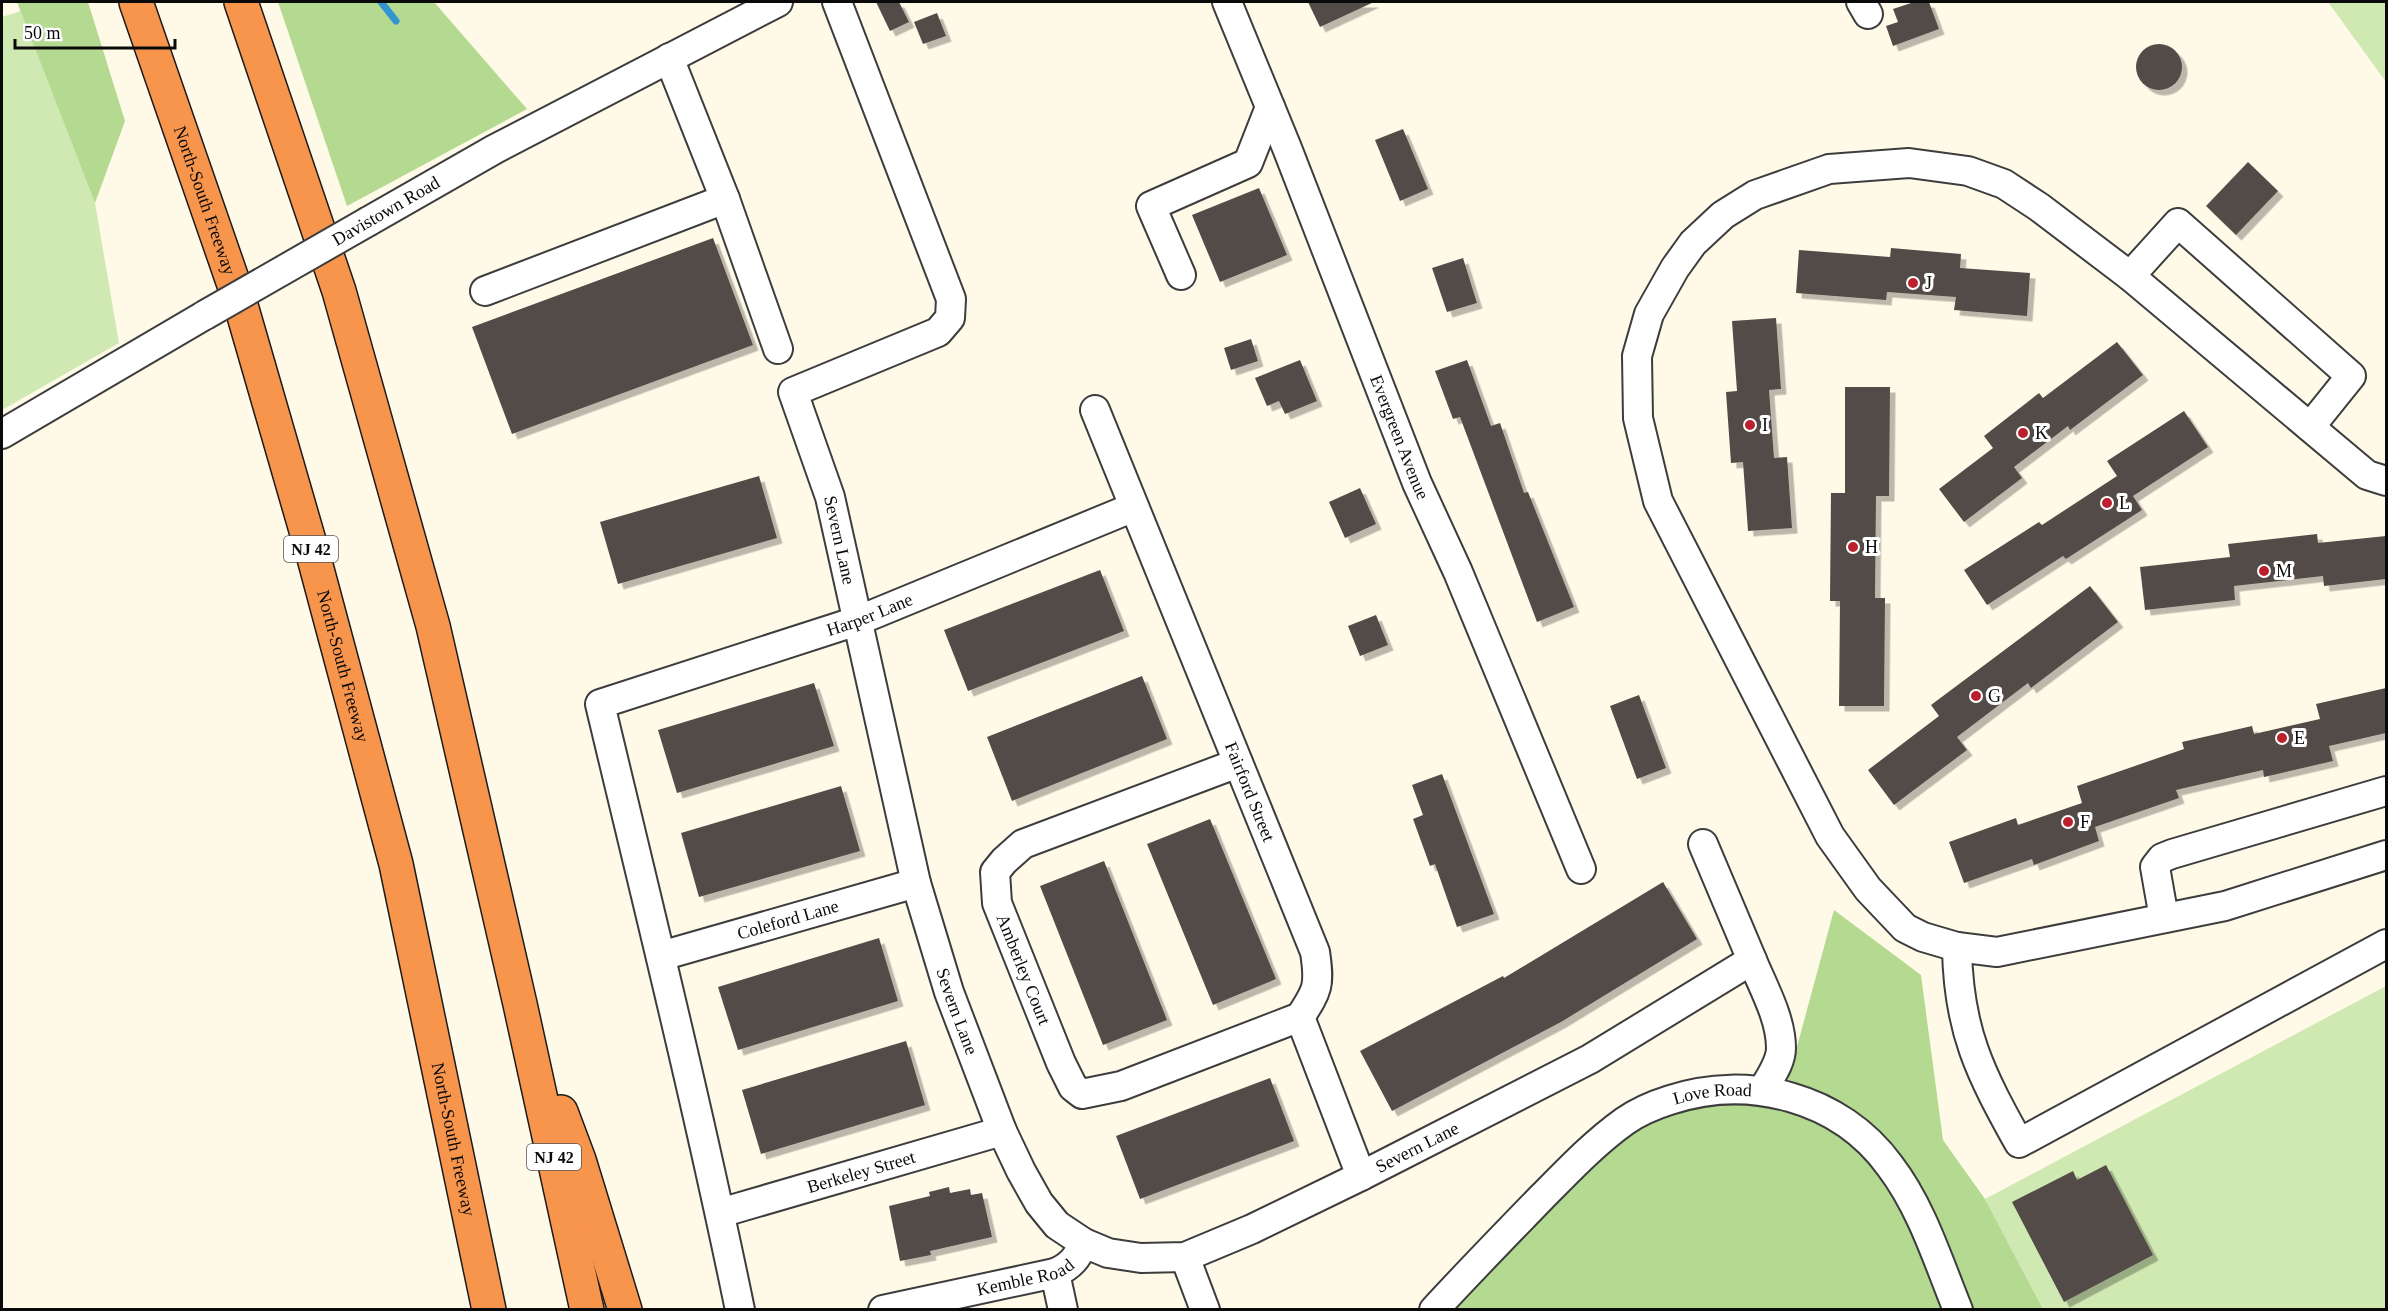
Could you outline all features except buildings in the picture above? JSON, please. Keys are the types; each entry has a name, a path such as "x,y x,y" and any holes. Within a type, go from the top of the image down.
{"highway":[{"name":"North-South Freeway","path":"136,2 240,302 320,580 396,864 488,1307"},
{"name":"NJ 42","path":"241,2 339,291 433,626 520,1004 587,1310"},
{"path":"520,1004 579,1160 625,1310"}],"street":[{"name":"Davistown Road","path":"2,434 495,149 778,2"},
{"name":"Severn Lane","path":"837,2 951,299 950,318 938,332 793,392 830,497 916,883 949,992 1002,1131 1039,1203 1057,1225 1084,1243 1108,1253 1142,1258 1185,1257 1252,1229 1361,1176 1590,1059 1752,960"},
{"name":"Evergreen Avenue","path":"1227,2 1417,483 1458,572 1581,869"},
{"path":"669,58 725,199 778,349"},
{"path":"1180,275 1151,206 1248,163 1270,107"},
{"path":"2386,481 2367,475 2130,276 2039,207 2004,184 1968,171 1909,163 1829,169 1755,195 1723,215 1693,243 1675,268 1649,314 1637,356 1638,418 1658,501 1830,836 1869,889 1905,928 1923,937 1957,947 1997,952 2225,906 2386,855"},
{"path":"485,291 725,199"},
{"path":"2130,276 2178,223 2351,376 2310,427"},
{"name":"Fairford Street","path":"1095,410 1315,952 1318,975 1316,993 1300,1017"},
{"name":"Harper Lane","path":"661,956 600,704 857,621 1134,507"},
{"name":"Amberley Court","path":"1238,763 1023,844 995,872 997,903 1061,1063 1073,1088 1082,1094 1121,1086 1300,1017"},
{"path":"2164,918 2155,867 2162,858 2386,790"},
{"path":"1704,844 1775,1016 1781,1048 1777,1066 1763,1090"},
{"name":"Coleford Lane","path":"661,956 916,883"},
{"path":"1957,947 1957,977 1968,1036 1986,1085 2019,1143 2386,944"},
{"path":"661,956 740,1310"},
{"path":"1300,1017 1361,1176"},
{"name":"Love Road","path":"1434,1310 1579,1158 1626,1120 1663,1102 1695,1093 1725,1089 1763,1090 1798,1099 1836,1117 1854,1130 1889,1164 1904,1185 1923,1223 1958,1310"},
{"name":"Berkeley Street","path":"720,1213 1002,1131"},
{"name":"Kemble Road","path":"883,1310 1055,1273 1069,1267 1078,1256 1084,1243"},
{"path":"1185,1257 1205,1310"},
{"path":"1055,1273 1063,1310"}],"green space":[{"path":"17,2 88,2 125,121 95,203"},
{"path":"278,2 434,2 527,109 347,206"},
{"path":"2328,2 2386,2 2386,82"},
{"path":"21,11 95,203 119,343 2,410 2,17"},
{"path":"1834,910 1921,975 1943,1140 1985,1199 2043,1309 1451,1310 1551,1199 1640,1122 1694,1103 1782,1102"},
{"path":"2386,986 2386,1309 2043,1309 1985,1199"}],"waterway":[{"path":"381,2 396,21"}],"place":[{"name":"J","path":"1913,283"},
{"name":"I","path":"1750,425"},
{"name":"K","path":"2023,433"},
{"name":"L","path":"2107,503"},
{"name":"H","path":"1853,547"},
{"name":"M","path":"2264,571"},
{"name":"G","path":"1976,696"},
{"name":"E","path":"2282,738"},
{"name":"F","path":"2068,822"}]}
